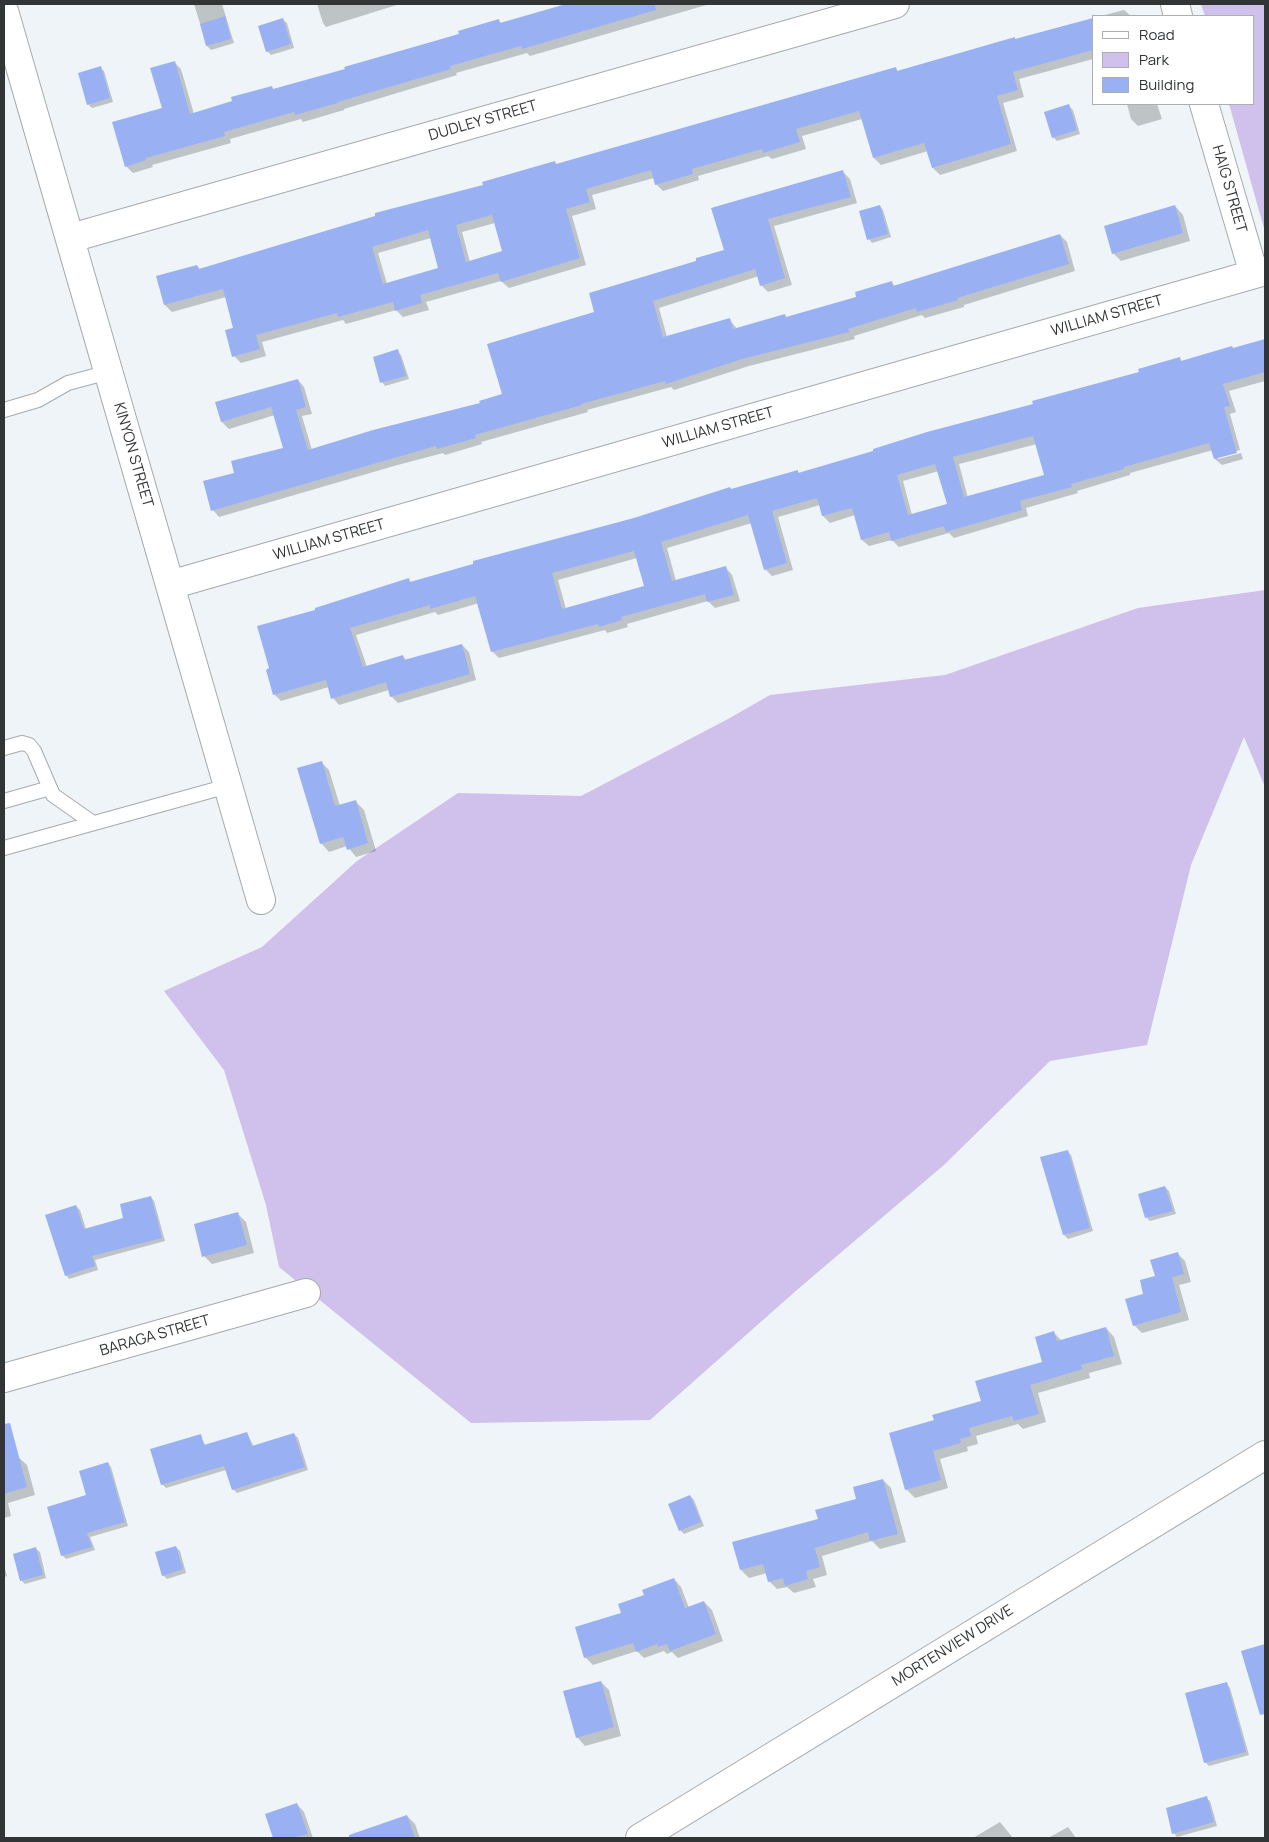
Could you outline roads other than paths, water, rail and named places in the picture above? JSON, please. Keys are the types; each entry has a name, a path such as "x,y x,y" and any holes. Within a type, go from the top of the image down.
{"street":[{"name":"DUDLEY STREET","path":"71,238 895,4"},
{"name":"KINYON STREET","path":"4,10 261,900"},
{"name":"HAIG STREET","path":"1204,105 1260,272"},
{"name":"WILLIAM STREET","path":"170,585 1260,272"},
{"name":"BARAGA STREET","path":"4,1378 306,1293"},
{"name":"MORTENVIEW DRIVE","path":"640,1838 1265,1455"}],"lane":[{"path":"4,410 38,400 68,383 109,372"},
{"path":"4,748 22,743 29,746 34,751 53,795 93,823"},
{"path":"4,848 228,786"},
{"path":"4,801 50,788"}]}
